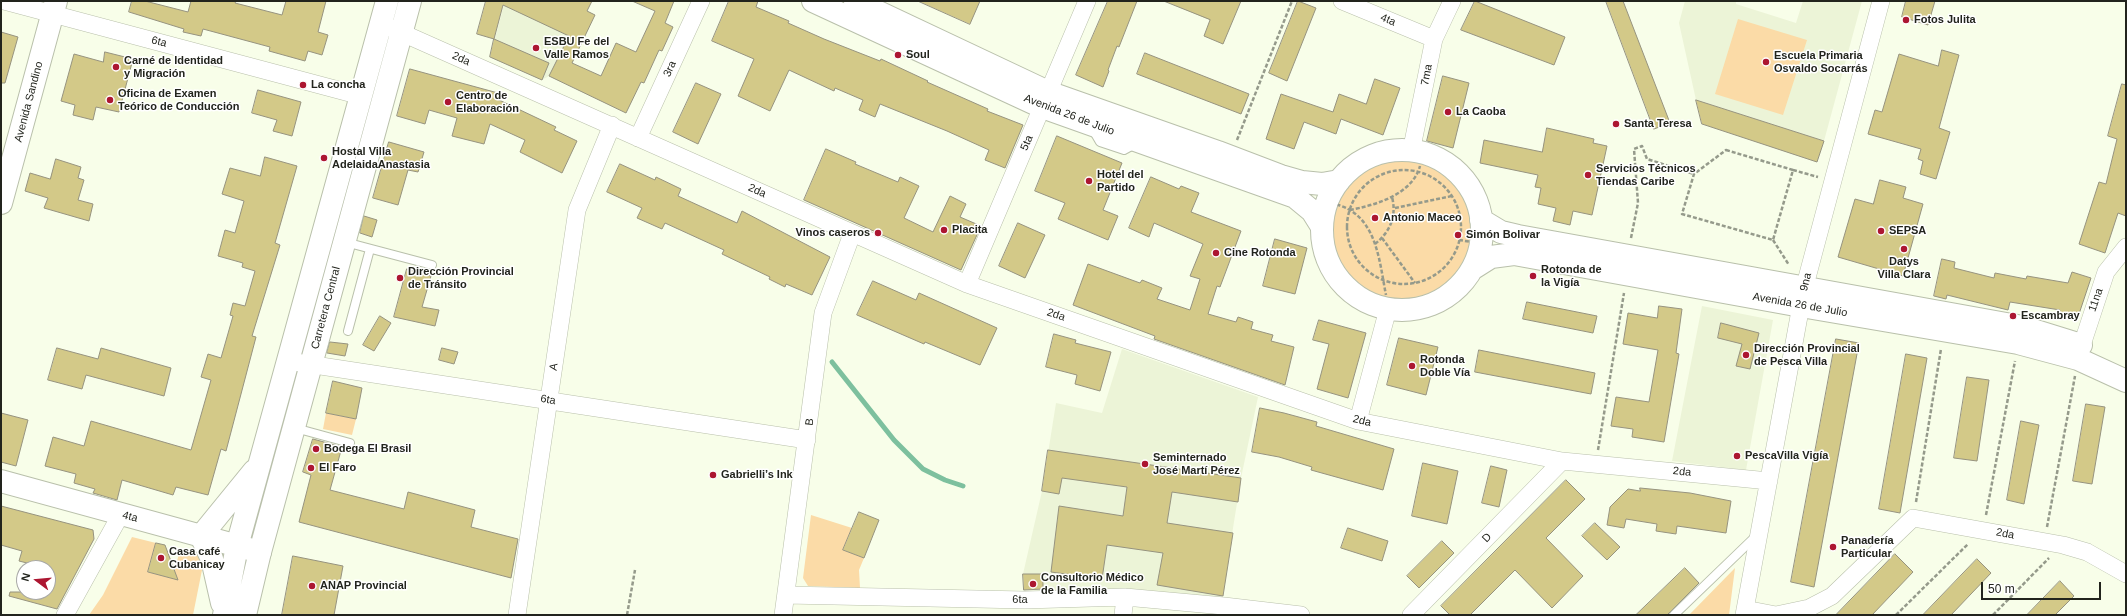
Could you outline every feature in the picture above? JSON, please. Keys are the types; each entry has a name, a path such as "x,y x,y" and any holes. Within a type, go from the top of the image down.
{"main road":[{"name":"Carretera Central","path":"224,615 237,546 387,1"},
{"name":"Carretera Central","path":"245,615 260,552 410,1"},
{"name":"Avenida 26 de Julio","path":"813,1 1045,100 1218,152 1302,182 1322,184 1339,181"},
{"name":"Avenida 26 de Julio","path":"855,1 1090,124 1295,197 1312,211 1322,227"},
{"name":"Avenida Sandino","path":"1,203 54,8"},
{"path":"1402,150 1418,159 1445,163 1462,178 1475,198 1481,220 1481,243 1472,269 1456,290 1433,305 1407,311 1381,308 1356,297 1337,278 1325,254 1322,227 1328,201 1339,181 1356,164 1377,154 1402,150"},
{"name":"Avenida 26 de Julio","path":"1481,220 1501,232 1627,265 1802,298 1944,330 2079,352 2126,364"},
{"path":"322,236 344,242"},
{"name":"Avenida 26 de Julio","path":"1472,269 1492,257 1514,254 1627,265"},
{"name":"Avenida 26 de Julio","path":"1802,298 2023,327 2079,352 2126,381"},
{"path":"224,615 221,593 212,559 200,536 259,465"},
{"name":"4ta","path":"1,481 260,552"}],"street":[{"name":"6ta","path":"4,1 54,8 361,96"},
{"name":"3ra","path":"638,138 701,1"},
{"name":"5ta","path":"967,284 1087,1"},
{"name":"4ta","path":"1342,1 1434,39"},
{"name":"7ma","path":"1418,159 1434,39 1452,1"},
{"name":"9na","path":"1745,612 1802,298 1881,1"},
{"name":"2da","path":"381,24 967,284 1358,421 1562,461 1769,481"},
{"name":"A","path":"517,615 577,210 612,126"},
{"name":"B","path":"783,615 823,313 852,234"},
{"name":"11na","path":"2079,352 2106,272 2126,247"},
{"path":"1358,421 1388,309"},
{"name":"6ta","path":"288,361 807,440"},
{"name":"D","path":"1411,615 1562,461"},
{"path":"65,615 121,514"},
{"name":"2da","path":"1913,518 1983,529 2063,545 2087,552 2126,574"},
{"path":"1745,612 1776,615 1808,608 1832,596 1913,518"},
{"name":"6ta","path":"786,595 1025,600 1125,597 1302,615"},
{"path":"1123,615 1125,597"}],"lane":[{"path":"344,242 432,265"},
{"path":"348,331 370,249"},
{"path":"294,428 350,443"},
{"path":"1674,615 1759,534"}],"path":[{"path":"1218,152 1222,140 1235,145 1292,1"},
{"path":"1596,464 1638,203 1634,149 1642,146 1647,160 1694,174"},
{"path":"1793,170 1773,240 1682,214 1694,174 1726,150 1833,181"},
{"path":"1418,159 1432,177 1443,185 1452,196 1459,210 1461,225 1460,240 1454,256 1444,268 1430,278 1415,284 1399,284 1383,281 1368,272 1356,259 1349,244 1347,227 1349,210 1357,194 1374,179 1384,173 1401,170 1418,159"},
{"path":"1349,210 1370,206 1392,197 1405,187 1418,159"},
{"path":"1395,208 1452,196"},
{"path":"1375,244 1382,238 1392,223 1395,208 1392,197"},
{"path":"1328,201 1349,210 1362,221 1375,244 1388,309"},
{"path":"1382,238 1415,284"},
{"path":"1460,240 1481,243"},
{"path":"1913,518 1944,330"},
{"path":"1896,615 1983,529 2018,343"},
{"path":"2044,541 2079,352"},
{"path":"1993,615 2063,545"},
{"path":"627,615 635,570"}],"shaded area":[{"name":"ESBU Fe del Valle Ramos","path":"505,1 587,11 595,15 562,82 549,76 542,80 490,57"},
{"name":"Escuela Primaria Osvaldo Socarrás","path":"1685,1 1736,1 1736,4 1796,23 1803,1 1862,1 1824,141 1696,100 1679,23"},
{"path":"1738,19 1807,40 1783,115 1715,94"},
{"path":"1395,157 1409,157 1436,165 1448,173 1458,183 1469,201 1473,215 1473,243 1469,257 1458,275 1448,285 1430,296 1409,301 1395,301 1368,293 1356,285 1346,275 1335,257 1330,236 1330,222 1338,195 1346,183 1356,173 1374,162"},
{"path":"1702,306 1773,320 1746,470 1672,461"},
{"name":"Seminternado José Martí Pérez","path":"1122,349 1258,397 1241,478 1222,597 1118,589 1044,593 1043,574 1023,574 1042,491 1056,403 1102,413"},
{"path":"326,413 356,419 352,435 323,429"},
{"path":"811,515 852,528 843,550 864,558 859,570 860,588 808,586 803,578"},
{"path":"132,537 156,543 148,572 173,578 180,549 201,555 204,560 193,615 89,615 103,595"},
{"path":"1735,568 1729,615 1689,615"}],"building":[{"path":"132,1 145,1 188,12 191,1 236,1 235,3 282,15 286,1 326,1 318,32 328,35 322,55 308,51 305,61 269,51 270,47 203,29 201,36 183,32 184,29 129,12"},
{"path":"486,1 592,1 587,11 595,15 572,63 601,76 616,43 636,52 655,11 632,1 674,1 665,23 673,27 662,51 659,50 644,83 641,82 626,113 549,76 569,36 503,5 494,39 477,34"},
{"path":"729,1 758,1 756,7 789,21 788,23 880,61 881,59 928,81 927,82 988,109 987,111 1023,125 1005,168 985,160 989,150 880,104 875,117 859,110 863,100 835,88 834,91 789,70 770,111 738,96 754,59 712,41"},
{"path":"918,1 980,1 970,24"},
{"path":"1108,1 1137,1 1119,47 1117,46 1103,87 1076,75"},
{"path":"1164,1 1241,1 1223,44 1204,36 1210,20"},
{"path":"1298,1 1316,8 1287,81 1269,73"},
{"path":"1475,1 1565,37 1554,65 1461,30"},
{"path":"1606,1 1623,1 1670,123 1654,129"},
{"path":"1906,1 1935,1 1928,25 1902,17"},
{"path":"1,32 18,37 5,83 1,83"},
{"path":"494,39 549,63 542,80 490,57"},
{"path":"1942,50 1959,55 1939,128 1950,132 1936,179 1920,174 1923,161 1918,159 1921,149 1868,134 1875,110 1882,112 1899,54 1938,66"},
{"path":"105,52 133,59 119,112 96,107 93,120 73,115 75,105 61,101 74,54 103,62"},
{"path":"1145,53 1249,94 1241,114 1137,74"},
{"name":"Centro de Elaboración","path":"410,69 498,93 497,99 556,127 554,130 577,141 562,173 520,152 525,140 490,124 484,144 452,136 457,118 429,110 425,124 397,116"},
{"name":"La Caoba","path":"1443,76 1469,83 1453,148 1427,141"},
{"path":"1375,79 1400,88 1383,135 1341,119 1336,134 1304,122 1294,149 1266,139 1281,94 1333,112 1339,94 1366,104"},
{"path":"696,83 721,94 698,144 673,132"},
{"path":"2122,84 2126,85 2126,216 2118,213 2105,253 2079,244 2099,182 2106,184 2117,139 2108,136"},
{"path":"258,90 301,102 292,136 273,131 277,120 252,113"},
{"path":"1696,100 1824,141 1817,162 1702,124"},
{"path":"1547,128 1594,139 1593,143 1607,146 1592,215 1573,211 1570,225 1553,221 1556,208 1538,204 1541,188 1535,187 1538,175 1480,163 1484,140 1542,152"},
{"path":"1057,136 1122,163 1103,210 1118,216 1108,240 1058,219 1065,203 1035,191"},
{"path":"389,142 424,152 418,172 408,170 398,205 373,198"},
{"path":"826,149 856,162 855,164 898,182 900,177 919,186 904,218 933,232 950,196 966,204 960,217 981,226 961,270 804,200"},
{"path":"265,157 297,166 275,243 280,245 252,336 256,337 226,451 221,449 208,495 176,487 173,495 122,480 117,500 93,493 95,489 74,483 76,474 45,466 53,437 84,446 91,421 191,450 211,380 201,377 208,354 221,358 233,316 230,315 233,303 245,306 255,271 242,267 243,263 218,256 225,230 235,233 244,201 222,194 230,168 260,176"},
{"path":"56,159 81,167 78,178 84,180 78,200 93,204 89,221 44,208 48,198 25,191 30,173 50,179"},
{"path":"620,164 655,180 656,177 681,189 678,196 737,223 742,211 830,257 812,295 786,284 785,287 769,279 770,277 722,254 724,250 665,223 662,229 637,218 642,208 607,192"},
{"path":"1151,177 1179,189 1181,186 1199,193 1191,212 1241,231 1220,287 1217,286 1208,314 1236,322 1238,317 1253,322 1251,329 1273,335 1271,341 1294,347 1285,385 1154,339 1155,336 1073,305 1088,264 1140,283 1142,280 1162,288 1157,299 1190,310 1200,279 1190,276 1203,244 1154,223 1149,237 1129,228"},
{"name":"SEPSA","path":"1880,180 1906,187 1903,198 1923,204 1903,276 1838,257 1855,199 1873,204"},
{"path":"364,216 377,220 372,237 360,233"},
{"path":"1018,223 1045,235 1025,278 999,266"},
{"path":"1275,239 1307,248 1295,294 1263,286"},
{"path":"1942,259 1955,262 1954,268 1994,278 1995,273 2026,279 2027,276 2068,283 2072,272 2091,278 2077,320 2058,314 2060,310 2010,302 2008,310 1947,295 1946,299 1934,296"},
{"path":"407,269 431,276 422,307 439,310 435,326 394,317"},
{"path":"873,281 916,300 919,293 997,328 980,365 925,342 924,344 857,315"},
{"path":"1527,302 1597,316 1593,333 1523,319"},
{"path":"1659,306 1682,309 1676,353 1679,354 1664,442 1632,437 1633,429 1611,426 1616,397 1649,402 1658,350 1623,344 1628,313 1657,318"},
{"path":"380,316 391,323 374,351 363,345"},
{"path":"1319,320 1366,333 1348,398 1317,389 1329,344 1313,340"},
{"name":"Dirección Provincial de Pesca Villa","path":"1721,323 1759,333 1750,369 1736,366 1742,344 1718,338"},
{"path":"1054,334 1076,340 1075,343 1111,352 1100,391 1075,384 1077,375 1046,367"},
{"name":"Rotonda Doble Vía","path":"1399,338 1438,347 1426,395 1387,385"},
{"path":"1836,339 1859,343 1814,587 1791,582"},
{"path":"330,342 348,344 345,356 327,353"},
{"path":"57,348 98,359 101,348 171,368 164,396 86,375 82,389 48,380"},
{"path":"442,348 458,352 454,364 439,360"},
{"path":"1479,350 1595,373 1591,394 1475,372"},
{"path":"1906,354 1927,358 1900,513 1879,509"},
{"path":"1967,377 1989,380 1977,461 1954,458"},
{"path":"333,381 362,388 356,419 326,413"},
{"path":"2086,404 2105,407 2092,484 2073,481"},
{"path":"1260,408 1317,422 1316,426 1394,449 1383,490 1311,470 1312,467 1279,457 1252,452"},
{"path":"1,413 28,420 16,466 1,462"},
{"path":"2021,421 2039,425 2024,504 2007,500"},
{"path":"313,439 342,447 330,490 404,509 408,492 475,510 471,527 518,539 511,578 299,522 311,475 303,472"},
{"path":"1048,450 1241,478 1238,502 1172,492 1167,523 1233,533 1223,596 1157,585 1163,553 1107,545 1102,579 1051,572 1059,506 1123,516 1127,487 1062,478 1059,494 1042,491"},
{"path":"1423,463 1458,471 1447,524 1412,516"},
{"path":"1491,466 1507,470 1499,507 1482,503"},
{"path":"1566,480 1585,499 1546,538 1583,576 1552,608 1515,570 1470,615 1450,615 1441,606"},
{"path":"1640,488 1690,493 1731,501 1726,533 1677,526 1676,534 1656,531 1657,524 1626,519 1624,528 1607,525 1610,507 1628,489 1640,491"},
{"path":"1,506 93,530 94,539 57,609 24,600 56,600 56,560 19,560 22,551 1,545"},
{"path":"859,512 879,520 864,558 843,550"},
{"path":"1595,523 1620,547 1607,560 1582,536"},
{"path":"1348,528 1388,541 1382,561 1341,548"},
{"path":"1442,541 1454,553 1419,588 1407,576"},
{"name":"Casa café Cubanicay","path":"156,543 165,545 178,580 148,572"},
{"path":"1895,554 1913,572 1872,615 1836,615"},
{"path":"293,556 343,566 334,615 282,615"},
{"path":"1977,559 1991,573 1951,615 1923,615"},
{"path":"1685,568 1699,583 1667,615 1636,615"},
{"name":"Consultorio Médico de la Familia","path":"1023,574 1043,574 1043,589 1024,590"},
{"path":"2060,581 2074,596 2055,615 2027,615"},
{"path":"10,592 16,592 16,598 9,596"}],"waterway":[{"path":"832,362 894,440 923,469 945,480 963,486"}],"place":[{"name":"Fotos Julita","path":"1906,20"},
{"name":"ESBU Fe del Valle Ramos","path":"536,48"},
{"name":"Soul","path":"898,55"},
{"name":"Escuela Primaria Osvaldo Socarrás","path":"1766,62"},
{"name":"Carné de Identidad y Migración","path":"116,67"},
{"name":"La concha","path":"303,85"},
{"name":"Oficina de Examen Teórico de Conducción","path":"110,100"},
{"name":"Centro de Elaboración","path":"448,102"},
{"name":"La Caoba","path":"1448,112"},
{"name":"Santa Teresa","path":"1616,124"},
{"name":"Hostal Villa AdelaidaAnastasia","path":"324,158"},
{"name":"Servicios Técnicos Tiendas Caribe","path":"1588,175"},
{"name":"Hotel del Partido","path":"1089,181"},
{"name":"Antonio Maceo","path":"1375,218"},
{"name":"Placita","path":"944,230"},
{"name":"SEPSA","path":"1881,231"},
{"name":"Vinos caseros","path":"878,233"},
{"name":"Simón Bolivar","path":"1458,235"},
{"name":"Datys Villa Clara","path":"1904,249"},
{"name":"Cine Rotonda","path":"1216,253"},
{"name":"Rotonda de la Vigía","path":"1533,276"},
{"name":"Dirección Provincial de Tránsito","path":"400,278"},
{"name":"Escambray","path":"2013,316"},
{"name":"Dirección Provincial de Pesca Villa","path":"1746,355"},
{"name":"Rotonda Doble Vía","path":"1412,366"},
{"name":"Bodega El Brasil","path":"316,449"},
{"name":"PescaVilla Vigía","path":"1737,456"},
{"name":"Seminternado José Martí Pérez","path":"1145,464"},
{"name":"El Faro","path":"311,468"},
{"name":"Gabrielli’s Ink","path":"713,475"},
{"name":"Panadería Particular","path":"1833,547"},
{"name":"Casa café Cubanicay","path":"161,558"},
{"name":"Consultorio Médico de la Familia","path":"1033,584"},
{"name":"ANAP Provincial","path":"312,586"}]}
